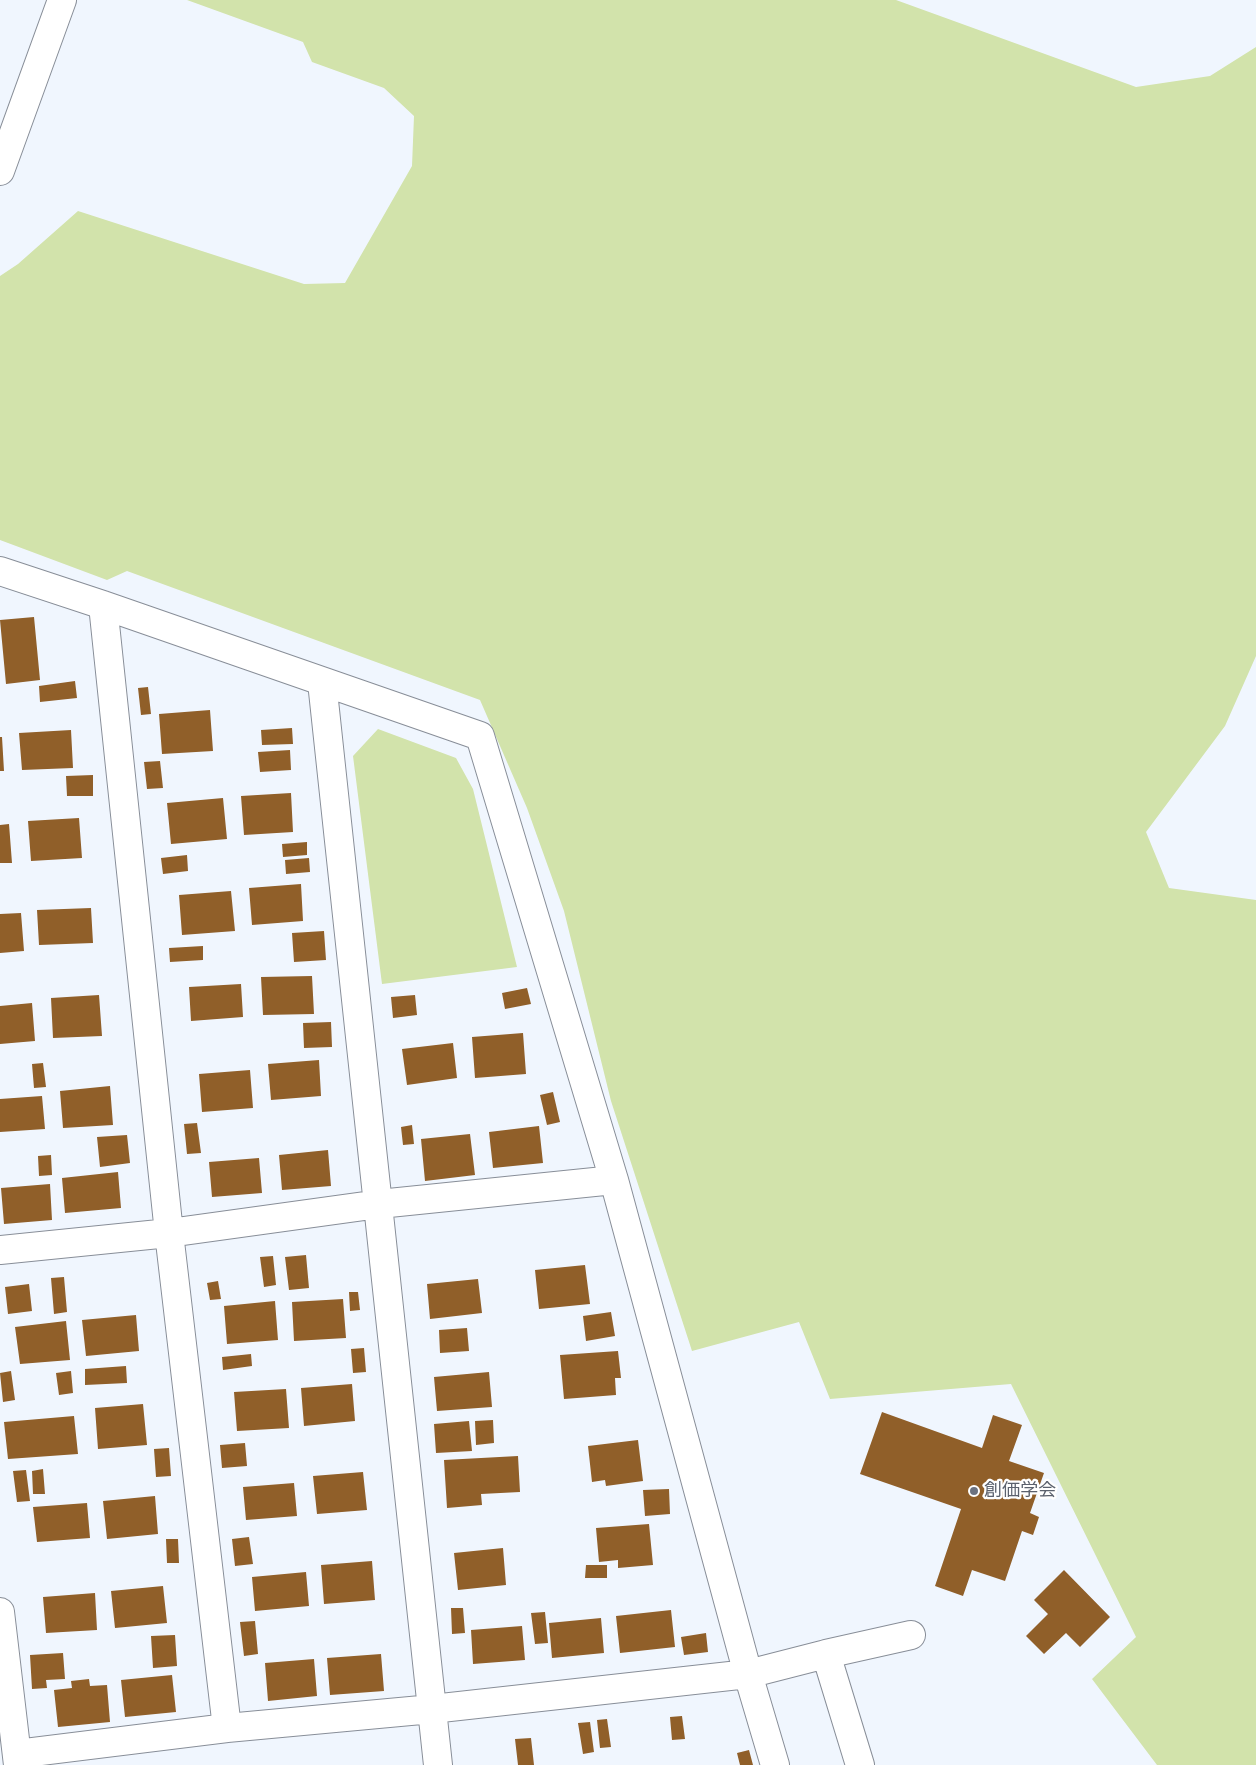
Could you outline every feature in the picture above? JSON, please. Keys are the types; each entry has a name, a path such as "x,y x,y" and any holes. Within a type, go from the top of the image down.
{"street":[{"path":"0,171 62,0"},
{"path":"0,571 104,605 480,736 614,1180 748,1674 775,1765"},
{"path":"104,605 169,1233 227,1728"},
{"path":"322,682 438,1765"},
{"path":"0,1250 169,1233 379,1204 614,1180"},
{"path":"0,1612 17,1760 227,1728 432,1709 748,1674 911,1635"},
{"path":"826,1654 860,1765"}],"green space":[{"path":"187,0 896,0 1136,87 1210,76 1256,47 1256,656 1225,726 1146,832 1169,888 1256,900 1256,1765 1157,1765 1092,1679 1136,1637 1011,1384 830,1399 799,1322 692,1351 611,1101 564,911 527,808 480,700 127,571 107,580 0,540 0,276 18,264 78,211 304,284 345,283 412,166 414,116 384,88 312,62 303,42"},
{"path":"378,729 456,758 473,789 517,967 382,984 353,756"}],"building":[{"path":"34,617 40,680 6,684 0,620"},
{"path":"75,681 77,698 40,702 39,686"},
{"path":"148,687 151,714 141,715 138,688"},
{"path":"210,710 213,751 162,754 159,714"},
{"path":"292,728 293,744 262,745 261,730"},
{"path":"71,730 73,768 22,770 19,733"},
{"path":"0,737 2,737 4,771 0,771"},
{"path":"290,750 291,770 260,772 258,752"},
{"path":"160,761 163,788 147,789 144,762"},
{"path":"93,775 93,796 67,796 66,776"},
{"path":"291,793 293,832 244,835 241,796"},
{"path":"223,798 227,839 171,844 167,803"},
{"path":"79,818 82,858 31,861 28,821"},
{"path":"9,824 12,863 0,863 0,825"},
{"path":"307,842 307,855 283,857 282,844"},
{"path":"187,855 188,871 163,874 161,858"},
{"path":"309,858 310,872 286,874 285,860"},
{"path":"301,884 303,921 252,925 249,888"},
{"path":"231,891 235,931 182,935 179,895"},
{"path":"91,908 93,943 39,945 37,910"},
{"path":"21,913 24,951 0,953 0,914"},
{"path":"324,931 326,960 294,962 292,933"},
{"path":"203,946 203,960 170,962 169,948"},
{"path":"312,976 314,1014 263,1015 261,977"},
{"path":"241,984 243,1017 191,1021 189,987"},
{"path":"527,988 531,1004 505,1009 502,993"},
{"path":"99,995 102,1036 53,1038 51,998"},
{"path":"415,995 417,1015 393,1018 391,997"},
{"path":"32,1003 35,1041 0,1044 0,1006"},
{"path":"331,1022 332,1047 304,1048 303,1023"},
{"path":"523,1033 526,1074 475,1078 472,1037"},
{"path":"453,1043 457,1078 407,1085 402,1049"},
{"path":"319,1060 321,1096 271,1100 268,1064"},
{"path":"43,1063 46,1087 34,1088 32,1064"},
{"path":"250,1070 253,1108 202,1112 199,1074"},
{"path":"110,1086 113,1125 63,1128 60,1091"},
{"path":"553,1092 560,1122 547,1125 540,1095"},
{"path":"42,1096 45,1129 0,1132 0,1099"},
{"path":"197,1123 201,1153 187,1154 184,1124"},
{"path":"412,1125 414,1144 403,1145 401,1127"},
{"path":"539,1126 543,1163 493,1168 489,1132"},
{"path":"470,1134 475,1175 425,1181 421,1139"},
{"path":"127,1135 130,1163 100,1167 97,1137"},
{"path":"328,1150 331,1186 282,1190 279,1155"},
{"path":"51,1155 52,1175 39,1176 38,1156"},
{"path":"259,1158 262,1193 212,1197 209,1162"},
{"path":"118,1172 121,1208 65,1213 62,1178"},
{"path":"50,1184 52,1220 4,1224 1,1188"},
{"path":"306,1255 309,1288 289,1290 285,1257"},
{"path":"273,1256 276,1285 264,1287 260,1257"},
{"path":"585,1265 590,1304 539,1309 535,1270"},
{"path":"64,1277 67,1312 54,1314 51,1278"},
{"path":"478,1279 482,1313 430,1319 427,1284"},
{"path":"218,1281 221,1299 210,1300 207,1283"},
{"path":"29,1284 32,1311 8,1314 5,1287"},
{"path":"349,1292 358,1292 360,1310 350,1311"},
{"path":"343,1299 346,1338 294,1341 292,1302"},
{"path":"275,1301 278,1340 227,1344 224,1306"},
{"path":"611,1312 615,1336 586,1341 583,1316"},
{"path":"136,1315 139,1351 86,1356 82,1320"},
{"path":"66,1321 70,1360 20,1364 15,1327"},
{"path":"467,1328 469,1351 440,1353 439,1330"},
{"path":"364,1348 366,1372 353,1373 351,1349"},
{"path":"618,1351 621,1378 615,1378 616,1395 564,1399 560,1355"},
{"path":"251,1354 252,1366 223,1370 222,1357"},
{"path":"126,1366 127,1383 85,1385 85,1369"},
{"path":"11,1371 15,1400 3,1402 0,1373"},
{"path":"71,1371 73,1393 59,1395 56,1373"},
{"path":"489,1372 492,1407 437,1411 434,1377"},
{"path":"352,1384 355,1421 304,1426 301,1388"},
{"path":"286,1389 289,1428 237,1431 234,1392"},
{"path":"143,1404 147,1445 98,1449 95,1408"},
{"name":"創価学会","path":"882,1412 982,1448 993,1415 1022,1425 1009,1461 1044,1473 1030,1513 1039,1517 1033,1535 1022,1531 1005,1581 972,1570 963,1596 935,1586 961,1509 860,1474"},
{"path":"74,1416 78,1454 8,1459 4,1422"},
{"path":"493,1420 494,1443 476,1445 475,1421"},
{"path":"469,1421 472,1451 436,1453 434,1424"},
{"path":"638,1440 643,1481 606,1486 605,1480 592,1482 588,1446"},
{"path":"245,1443 247,1466 222,1468 220,1445"},
{"path":"169,1448 171,1476 156,1477 154,1449"},
{"path":"518,1456 520,1492 481,1494 482,1505 447,1508 444,1460"},
{"path":"43,1469 45,1494 33,1494 32,1471"},
{"path":"26,1470 30,1501 17,1502 13,1471"},
{"path":"363,1472 367,1510 317,1514 313,1476"},
{"path":"294,1483 297,1516 246,1520 243,1487"},
{"path":"669,1489 670,1514 645,1516 643,1490"},
{"path":"155,1496 158,1534 107,1539 103,1501"},
{"path":"87,1503 90,1538 37,1542 33,1507"},
{"path":"649,1524 653,1565 618,1568 618,1560 599,1562 596,1528"},
{"path":"249,1537 253,1564 235,1566 232,1539"},
{"path":"166,1539 178,1539 179,1563 167,1563"},
{"path":"503,1548 506,1585 458,1590 454,1553"},
{"path":"372,1561 375,1600 324,1604 321,1565"},
{"path":"586,1565 607,1565 607,1578 585,1578"},
{"path":"1064,1570 1110,1617 1080,1647 1066,1633 1044,1654 1026,1636 1048,1614 1034,1600"},
{"path":"306,1572 309,1606 255,1611 252,1577"},
{"path":"163,1586 167,1623 115,1628 111,1591"},
{"path":"95,1593 97,1630 46,1633 43,1597"},
{"path":"451,1608 463,1608 465,1633 452,1634"},
{"path":"671,1610 675,1647 620,1653 616,1616"},
{"path":"545,1612 548,1643 535,1644 531,1613"},
{"path":"601,1618 604,1653 552,1658 549,1623"},
{"path":"255,1621 258,1654 244,1656 240,1622"},
{"path":"522,1626 525,1660 473,1664 471,1630"},
{"path":"706,1633 708,1652 684,1655 681,1637"},
{"path":"175,1635 177,1666 153,1668 151,1636"},
{"path":"63,1653 65,1679 46,1680 47,1688 32,1689 30,1655"},
{"path":"381,1654 384,1691 330,1695 327,1658"},
{"path":"314,1659 317,1696 268,1701 265,1663"},
{"path":"172,1675 176,1712 125,1717 121,1680"},
{"path":"89,1679 90,1686 107,1685 110,1722 58,1727 54,1690 72,1688 71,1681"},
{"path":"682,1716 685,1739 672,1740 670,1717"},
{"path":"607,1719 611,1747 600,1748 597,1720"},
{"path":"590,1722 594,1752 583,1754 578,1723"},
{"path":"531,1738 534,1765 518,1765 515,1739"},
{"path":"749,1750 753,1765 740,1765 737,1753"}],"place":[{"name":"創価学会","path":"974,1491"}]}
